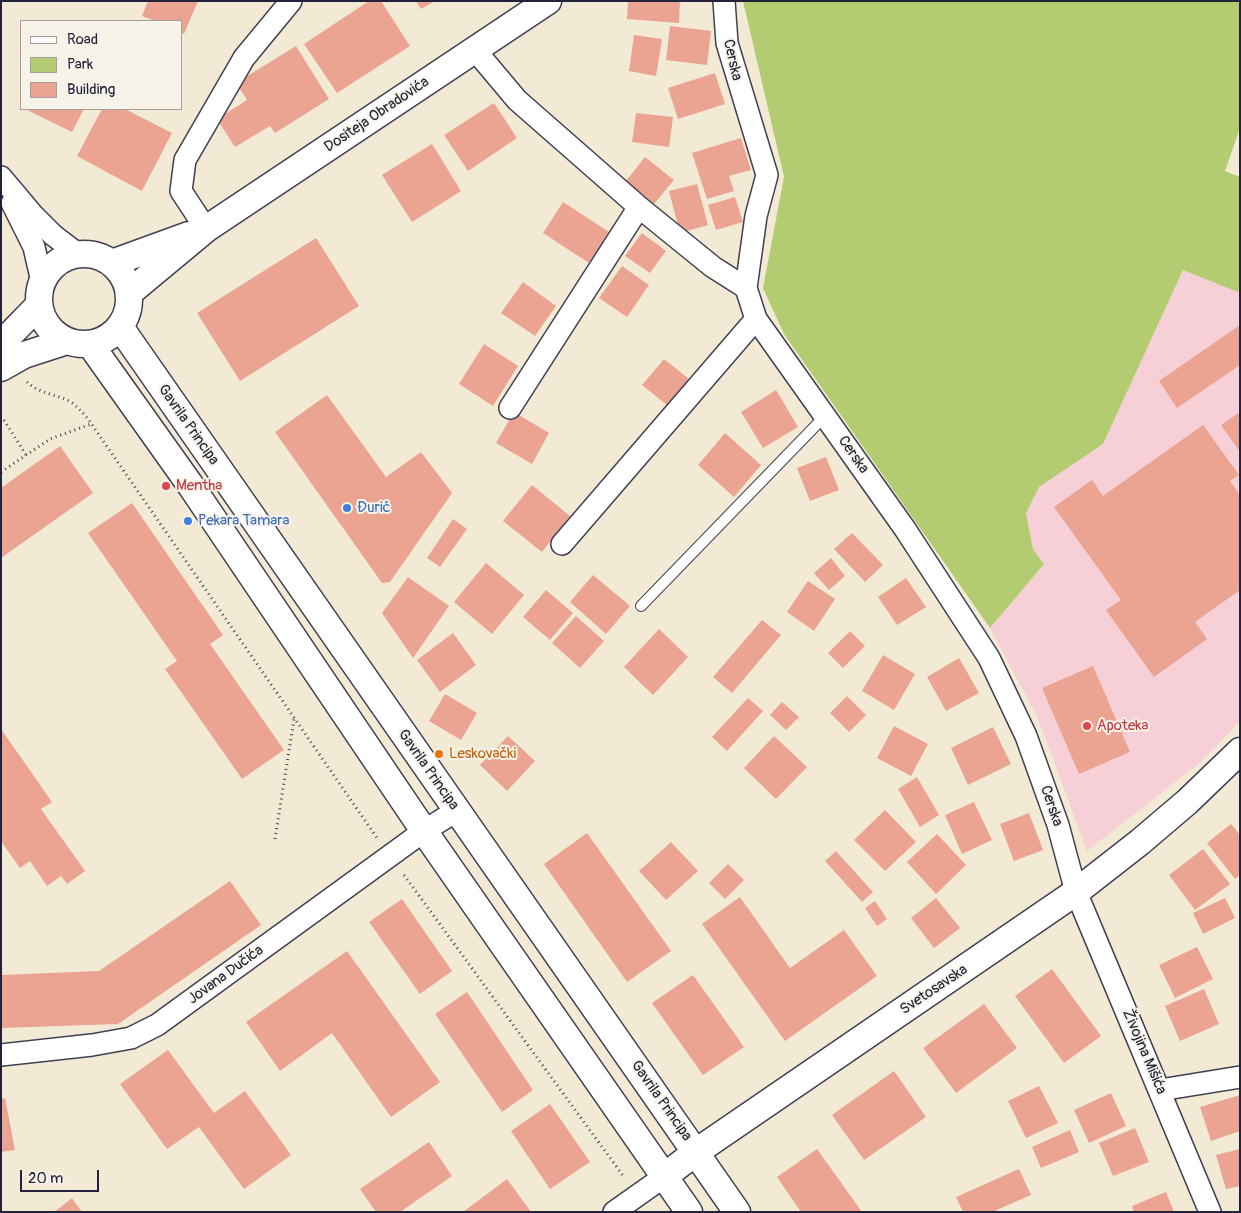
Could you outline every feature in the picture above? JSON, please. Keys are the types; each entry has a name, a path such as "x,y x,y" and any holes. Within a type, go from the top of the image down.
{"street":[{"path":"206,229 181,191 186,160 244,58 291,1"},
{"name":"Dositeja Obradovića","path":"129,293 206,229 548,1"},
{"name":"Cerska","path":"724,1 727,43 767,175 756,216 746,288 756,319 905,529 989,658 1026,736 1058,825 1076,892"},
{"path":"475,50 517,100 639,207 713,267 746,288"},
{"path":"1,177 33,215 53,235 78,254"},
{"path":"1,183 34,247 41,293 42,316 48,326 57,335 78,342 191,486 424,831 689,1212"},
{"path":"510,408 639,207"},
{"name":"Dositeja Obradovića","path":"112,263 206,229"},
{"path":"78,254 90,254 102,257 112,263 120,272 126,282 129,293 129,305 126,317 112,335 101,341 78,342 4,358 41,293 48,271 57,263 67,257 78,254"},
{"path":"562,544 756,319"},
{"name":"Gavrila Principa","path":"120,327 737,1212"},
{"name":"Svetosavska","path":"614,1212 696,1152 1076,892 1174,814 1240,751"},
{"name":"Jovana Dučića","path":"1,1055 92,1045 131,1038 157,1026 424,831 456,811"},
{"name":"Živojina Mišića","path":"1076,892 1210,1212"},
{"path":"1160,1090 1240,1076"}],"lane":[{"path":"641,606 825,416"}],"path":[{"path":"4,358 30,384 48,394 69,401 78,408 91,424 390,856 638,1196"},
{"path":"4,420 26,455"},
{"path":"1,472 50,439 91,424"},
{"path":"275,839 295,719"}],"shaded area":[{"path":"1183,270 1240,293 1240,721 1202,761 1087,851 1037,716 990,628 1044,564 1033,549 1026,513 1039,487 1103,444"}],"green space":[{"path":"743,1 1240,1 1240,128 1225,171 1240,177 1240,293 1183,270 1103,444 1039,487 1026,513 1033,549 1044,564 990,628 784,334 763,288 784,177"}],"building":[{"path":"148,1 198,1 184,34 182,33 182,20 152,20 142,16"},
{"path":"369,1 381,1 410,46 337,93 304,44"},
{"path":"416,1 435,1 421,9"},
{"path":"628,1 680,1 679,23 627,19"},
{"path":"670,26 711,31 707,65 666,60"},
{"path":"634,35 662,39 656,76 629,71"},
{"path":"296,46 329,99 275,133 270,126 235,147 217,119 247,100 236,83"},
{"path":"715,73 725,104 678,119 668,88"},
{"path":"494,103 517,138 468,171 444,135"},
{"path":"27,110 83,110 72,132"},
{"path":"101,110 127,110 172,133 142,191 77,156"},
{"path":"636,113 673,117 669,147 632,142"},
{"path":"741,138 751,170 729,176 734,191 707,199 692,153"},
{"path":"432,144 461,191 412,222 382,175"},
{"path":"645,157 674,180 654,204 626,181"},
{"path":"697,184 708,225 680,233 669,191"},
{"path":"735,197 743,222 716,230 708,205"},
{"path":"563,202 609,232 589,263 543,233"},
{"path":"642,233 666,251 650,273 625,256"},
{"path":"316,238 359,306 240,381 197,313"},
{"path":"622,266 649,285 627,317 599,298"},
{"path":"523,282 556,306 535,336 501,313"},
{"path":"1240,325 1240,365 1177,408 1159,381"},
{"path":"484,344 518,366 493,406 459,384"},
{"path":"664,359 689,379 667,405 642,385"},
{"path":"776,390 798,427 763,448 741,412"},
{"path":"327,395 386,477 421,452 452,493 390,582 382,583 275,432"},
{"path":"514,412 549,433 532,464 496,443"},
{"path":"1240,412 1240,452 1221,425"},
{"path":"1203,425 1239,475 1230,481 1240,495 1240,590 1195,622 1207,639 1154,677 1106,610 1121,600 1054,507 1092,480 1103,496"},
{"path":"725,433 761,465 734,497 698,465"},
{"path":"60,446 93,493 1,558 1,488"},
{"path":"826,457 839,490 810,501 797,468"},
{"path":"532,485 570,516 542,552 503,521"},
{"path":"132,503 223,635 210,644 284,750 242,779 165,669 177,661 88,533"},
{"path":"453,519 467,529 440,567 427,558"},
{"path":"852,533 883,565 865,582 834,549"},
{"path":"831,558 845,576 829,590 814,573"},
{"path":"486,563 524,595 492,634 454,602"},
{"path":"593,575 630,606 606,634 570,602"},
{"path":"408,577 449,606 413,658 382,613"},
{"path":"906,578 926,607 897,625 878,597"},
{"path":"808,581 835,599 814,631 787,612"},
{"path":"546,590 573,613 550,640 523,617"},
{"path":"576,616 604,641 580,668 552,643"},
{"path":"762,620 781,635 732,693 713,677"},
{"path":"659,629 688,657 653,695 624,667"},
{"path":"850,631 865,646 843,668 828,653"},
{"path":"453,633 476,665 440,692 417,660"},
{"path":"883,655 915,674 894,710 862,691"},
{"path":"959,658 979,693 946,711 927,677"},
{"path":"1093,666 1130,752 1079,774 1042,688"},
{"path":"445,694 477,713 461,740 429,721"},
{"path":"847,696 866,715 849,732 830,713"},
{"path":"748,698 763,711 727,751 712,737"},
{"path":"782,702 799,717 786,730 770,715"},
{"path":"894,726 928,744 911,776 877,758"},
{"path":"993,727 1011,764 968,785 951,748"},
{"path":"1,729 52,802 41,809 85,871 67,884 61,876 47,886 30,861 20,868 1,841"},
{"path":"508,736 535,761 507,791 480,765"},
{"path":"774,736 807,767 776,799 744,768"},
{"path":"917,777 939,815 920,827 898,789"},
{"path":"974,802 992,840 962,854 945,815"},
{"path":"885,810 916,842 885,871 854,840"},
{"path":"1029,813 1043,850 1014,861 1000,824"},
{"path":"1231,824 1240,835 1240,875 1235,879 1207,843"},
{"path":"587,833 671,951 627,982 544,864"},
{"path":"937,834 966,865 936,894 907,862"},
{"path":"671,842 698,871 666,900 639,871"},
{"path":"1203,849 1230,884 1195,910 1169,875"},
{"path":"836,851 873,892 862,902 825,861"},
{"path":"728,864 744,880 725,899 709,883"},
{"path":"230,881 261,925 118,1024 1,1028 1,975 99,971"},
{"path":"740,897 790,968 844,930 877,976 785,1041 702,924"},
{"path":"936,898 960,928 934,948 911,918"},
{"path":"1225,898 1235,918 1203,934 1193,913"},
{"path":"402,899 452,971 420,994 369,922"},
{"path":"875,901 887,919 877,926 865,908"},
{"path":"1197,947 1213,979 1175,998 1159,965"},
{"path":"347,951 440,1082 391,1117 332,1033 280,1071 246,1022"},
{"path":"1052,969 1101,1036 1064,1063 1015,996"},
{"path":"693,975 744,1047 703,1075 652,1003"},
{"path":"1204,989 1219,1024 1180,1041 1165,1006"},
{"path":"467,992 533,1090 502,1112 435,1014"},
{"path":"984,1004 1017,1048 956,1093 923,1048"},
{"path":"168,1050 214,1113 245,1091 291,1155 244,1189 199,1127 167,1149 120,1084"},
{"path":"894,1071 926,1117 864,1160 832,1115"},
{"path":"1039,1086 1058,1123 1026,1138 1008,1101"},
{"path":"1111,1093 1126,1126 1089,1143 1074,1110"},
{"path":"1240,1095 1240,1131 1211,1141 1200,1107"},
{"path":"5,1098 15,1150 1,1152 1,1099"},
{"path":"550,1104 590,1162 550,1189 511,1131"},
{"path":"1135,1128 1149,1162 1113,1176 1099,1143"},
{"path":"1070,1130 1079,1152 1041,1168 1032,1147"},
{"path":"429,1142 452,1176 400,1212 376,1212 360,1189"},
{"path":"817,1149 862,1212 801,1212 777,1177"},
{"path":"1240,1149 1240,1186 1226,1189 1216,1155"},
{"path":"1019,1169 1031,1195 992,1212 963,1212 956,1197"},
{"path":"507,1179 531,1212 463,1212"},
{"path":"1166,1192 1174,1212 1134,1212 1132,1206"},
{"path":"72,1198 82,1212 54,1212"}],"place":[{"name":"Mentha","path":"166,486"},
{"name":"Đurić","path":"347,508"},
{"name":"Pekara Tamara","path":"188,521"},
{"name":"Apoteka","path":"1087,726"},
{"name":"Leskovački","path":"439,754"}]}
